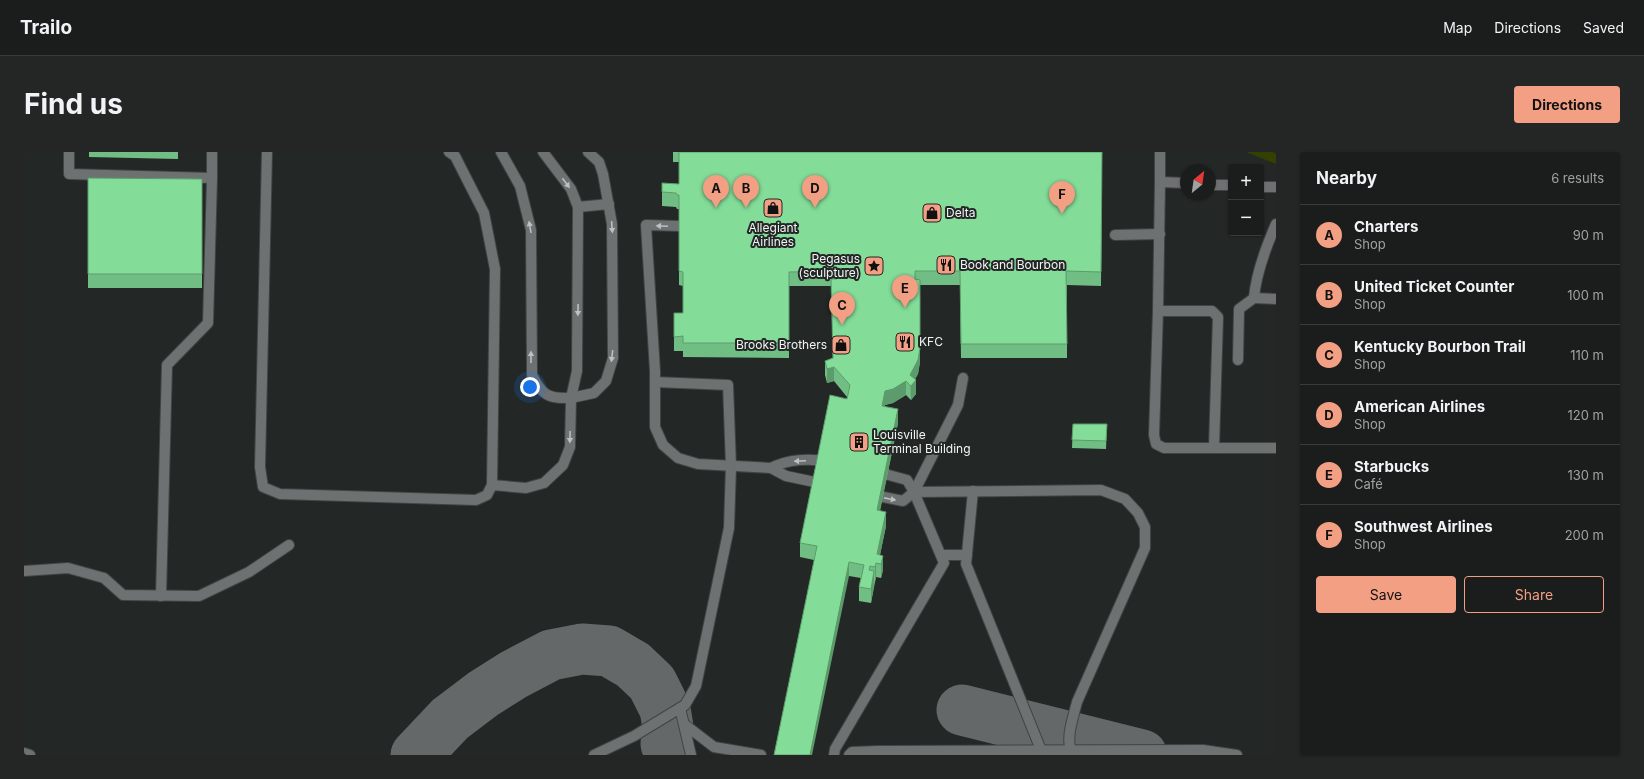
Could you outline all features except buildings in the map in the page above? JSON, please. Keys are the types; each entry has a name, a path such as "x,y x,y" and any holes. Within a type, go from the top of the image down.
{"lane":[{"path":"69,152 69,174 212,178"},
{"path":"161,596 167,365 208,323 212,152"},
{"path":"267,152 260,467 263,487 280,494 476,500 487,495 492,485 495,269 484,213 455,156 449,152"},
{"path":"501,152 520,186 531,230 532,375 540,391 555,399 571,398 594,393 606,381 613,358 612,224 603,174 599,162 588,152"},
{"path":"492,485 526,488 544,483 563,465 570,447 571,398 577,371 578,207 571,189 543,152"},
{"path":"1160,152 1160,234 1154,436 1156,444 1164,448 1276,448"},
{"path":"1160,182 1180,184"},
{"path":"1216,184 1228,185"},
{"path":"1264,187 1276,187"},
{"path":"578,207 609,204"},
{"path":"1254,298 1254,289 1267,245 1276,224"},
{"path":"679,226 646,225 655,382 655,427 663,445 678,458 698,464 771,468 786,476 838,487"},
{"path":"1115,235 1160,234"},
{"path":"1238,360 1239,309 1254,298 1276,299"},
{"path":"1158,311 1212,311 1218,316 1214,447"},
{"path":"860,492 903,501 914,492 958,406 963,378"},
{"path":"594,755 634,736 685,705 696,686 729,528 730,466 728,385 655,382"},
{"path":"771,468 783,462 820,460 842,465"},
{"path":"834,755 836,749 944,563 914,492 906,480 865,469"},
{"path":"914,492 1101,490 1125,499 1138,513 1146,527 1145,548 1077,702 1070,727 1071,752"},
{"path":"973,491 966,564 1041,750"},
{"path":"24,570 68,568 104,578 123,595 199,596 249,572 289,545"},
{"path":"941,555 967,555"},
{"path":"680,708 692,755"},
{"path":"684,724 714,747 761,755"},
{"path":"849,755 852,752 878,751 1041,750 1071,752 1203,750 1237,755"},
{"path":"24,753 30,755"}],"green space":[{"path":"1246,152 1276,152 1276,164"}],"taxiway":[{"path":"416,755 450,719 483,694 513,675 551,655 582,649 609,651 633,665 652,683 665,709 668,727 666,744"},
{"path":"962,710 1142,755"}],"place":[{"name":"Charters","path":"716,208"},
{"name":"United Ticket Counter","path":"746,208"},
{"name":"Allegiant Airlines","path":"773,208"},
{"name":"American Airlines","path":"815,208"},
{"name":"Delta","path":"932,213"},
{"name":"Southwest Airlines","path":"1062,214"},
{"name":"Book and Bourbon","path":"946,265"},
{"name":"Pegasus (sculpture)","path":"874,266"},
{"name":"Starbucks","path":"905,308"},
{"name":"Kentucky Bourbon Trail","path":"842,325"},
{"name":"KFC","path":"905,342"},
{"name":"Brooks Brothers","path":"841,345"},
{"name":"Louisville Terminal Building","path":"859,442"}]}
